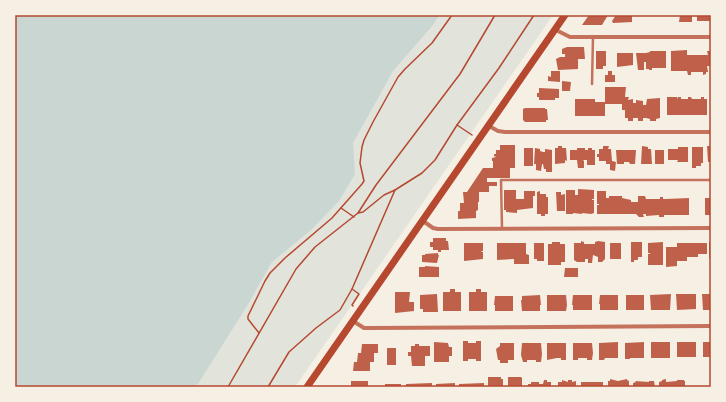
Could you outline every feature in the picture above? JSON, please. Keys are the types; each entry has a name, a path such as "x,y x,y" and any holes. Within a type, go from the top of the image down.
{"main road":[{"path":"307,387 565,15"}],"street":[{"path":"556,30 570,37 711,36"},
{"path":"489,126 498,131 505,132 711,132"},
{"path":"423,221 432,228 438,229 711,228"},
{"path":"353,321 364,328 711,326"}],"lane":[{"path":"592,84 593,37"},
{"path":"502,228 501,180 711,180"}],"path":[{"path":"260,334 248,319 248,316 265,281 270,273 285,258 332,218 357,192 364,181 360,162 364,140 398,77 432,42 452,15"},
{"path":"228,387 260,334 288,283 306,257 315,247 358,213 376,185 460,74 494,15"},
{"path":"358,213 363,212 384,195 422,173 435,160 457,125 499,68 534,15"},
{"path":"457,125 474,136"},
{"path":"268,387 289,352 316,328 340,310 352,289 395,190"},
{"path":"341,208 354,217"},
{"path":"352,289 359,294 352,305 355,307"}],"shaded area":[{"path":"15,15 553,15 295,387 15,387"},
{"path":"15,15 439,15 433,25 393,71 353,143 355,174 339,201 311,230 272,262 247,306 198,384 192,387 15,387"}],"building":[{"path":"589,15 608,15 602,25 582,25"},
{"path":"616,15 632,15 632,22 613,23 612,21"},
{"path":"680,15 692,15 692,22 679,22"},
{"path":"697,15 711,15 711,21 697,21"},
{"path":"567,47 584,47 585,59 578,59 578,69 558,70 556,59 565,57 565,54 562,54 562,49"},
{"path":"687,50 687,55 708,55 707,51 711,51 711,66 707,66 708,72 706,72 706,74 703,75 703,72 691,72 691,75 688,75 687,71 671,71 671,51"},
{"path":"596,51 606,51 606,66 603,66 603,69 596,69"},
{"path":"650,51 666,51 666,68 652,68 652,70 649,70 646,69 646,62 644,62 644,70 638,70 636,53 646,53"},
{"path":"617,53 633,53 633,65 617,67"},
{"path":"551,71 560,71 560,82 548,81 548,76 551,77"},
{"path":"608,71 612,71 612,75 615,75 615,82 605,82 605,75 608,75"},
{"path":"562,81 571,82 570,91 562,91"},
{"path":"605,87 626,87 625,97 629,97 628,100 633,99 633,103 636,103 636,100 643,101 643,105 646,105 647,99 660,98 660,118 656,119 656,121 650,121 650,119 643,118 643,121 638,121 638,118 633,118 633,121 628,121 628,118 625,118 625,110 622,110 622,104 605,104 605,116 575,116 575,99 595,99 595,102 605,102"},
{"path":"539,88 559,89 559,98 555,98 555,100 539,100 537,93 539,93"},
{"path":"667,97 677,97 677,99 678,97 681,97 681,99 688,99 688,97 691,97 692,99 701,99 701,97 704,97 704,99 707,99 707,115 667,115"},
{"path":"523,109 547,109 548,120 546,120 546,122 525,122 523,120"},
{"path":"500,145 515,145 515,168 510,168 510,178 487,178 487,182 497,182 497,186 489,186 489,192 479,192 476,218 458,219 460,203 464,203 463,192 467,192 483,168 493,168 492,158 496,157 494,154 496,154 496,150 500,150"},
{"path":"558,146 566,148 567,161 565,160 565,163 555,164 555,148 558,148"},
{"path":"603,146 609,146 608,149 611,149 612,161 616,162 615,171 610,170 610,164 606,164 606,161 599,161 599,157 597,157 597,154 599,154 599,149 603,149"},
{"path":"642,146 651,149 652,164 641,164"},
{"path":"707,146 711,146 711,162 708,162"},
{"path":"678,147 688,147 688,162 668,160 668,149 678,149"},
{"path":"692,147 703,147 703,163 701,163 701,166 696,166 696,168 692,168"},
{"path":"524,148 533,148 533,166 524,166"},
{"path":"535,148 540,149 540,151 543,152 545,152 545,149 552,150 552,172 546,172 543,164 541,171 536,170 536,164 534,164"},
{"path":"577,148 585,148 585,150 588,150 588,148 592,148 592,150 595,150 595,165 587,165 587,160 583,160 584,168 578,168 577,160 570,160 570,150 577,150"},
{"path":"616,150 636,150 635,164 624,162 624,164 617,164"},
{"path":"655,150 664,150 664,164 655,164"},
{"path":"578,189 594,190 594,199 592,200 594,200 594,213 566,214 566,190 575,190 575,195 578,195"},
{"path":"504,190 516,190 516,199 524,199 524,191 535,191 535,196 533,196 533,208 517,210 517,213 506,212 506,210 504,210"},
{"path":"540,191 540,194 546,194 546,197 548,197 548,214 545,214 545,216 537,214 537,192"},
{"path":"597,191 606,191 606,198 609,198 609,196 622,196 622,198 631,200 631,202 638,202 638,196 645,196 646,199 660,199 660,197 663,197 663,199 689,198 689,215 664,215 664,217 659,217 659,215 646,216 646,214 643,214 644,217 639,217 636,214 597,214 597,205 599,204 597,204"},
{"path":"556,192 561,192 561,195 565,194 565,211 557,211"},
{"path":"705,198 711,198 711,215 705,215"},
{"path":"433,238 446,238 446,241 448,241 449,250 441,250 441,252 438,252 438,250 433,250 433,247 430,247 430,242 433,242"},
{"path":"581,241 584,242 584,244 595,244 595,242 598,241 605,242 605,259 602,262 598,262 598,257 593,255 592,263 588,263 588,259 585,259 585,262 577,262 574,260 574,243 581,243"},
{"path":"552,242 560,242 560,244 565,244 565,262 561,262 561,265 548,265 548,244 552,244"},
{"path":"631,242 642,242 642,257 638,257 638,260 634,260 634,262 631,262"},
{"path":"663,242 663,265 648,265 648,254 650,253 648,253 648,243"},
{"path":"709,242 711,242 711,258 709,258"},
{"path":"464,243 483,243 483,251 481,252 483,252 483,259 464,261"},
{"path":"497,243 526,243 526,254 529,255 529,264 514,264 514,259 497,260"},
{"path":"534,243 544,243 544,261 537,261 537,259 534,259"},
{"path":"610,243 621,243 621,259 610,259"},
{"path":"677,243 707,243 707,254 698,254 698,257 687,257 687,261 677,261 677,266 666,267 666,247 677,247"},
{"path":"438,253 437,263 422,262 422,255"},
{"path":"419,267 439,267 439,277 419,277"},
{"path":"565,268 578,268 578,277 564,277"},
{"path":"450,289 455,289 455,292 461,292 461,311 443,311 443,292 450,292"},
{"path":"476,289 481,289 481,292 487,292 487,311 469,311 469,292 476,292"},
{"path":"395,292 410,292 409,302 414,302 414,311 395,313"},
{"path":"437,294 438,312 423,312 423,309 420,309 420,295"},
{"path":"671,294 670,310 651,310 650,295"},
{"path":"676,294 696,294 696,309 677,310"},
{"path":"702,294 711,294 711,310 703,310"},
{"path":"540,295 540,311 522,311 522,296"},
{"path":"547,295 566,295 566,311 547,311"},
{"path":"573,295 592,295 592,310 573,310"},
{"path":"600,295 618,295 618,310 600,310"},
{"path":"626,295 644,295 644,310 626,310"},
{"path":"495,296 513,296 513,311 495,311"},
{"path":"463,341 468,341 468,343 476,343 476,341 481,341 481,361 476,361 476,359 468,359 468,361 463,361"},
{"path":"434,342 448,343 449,347 452,347 452,356 449,356 449,362 434,362"},
{"path":"618,342 618,358 605,358 604,360 599,360 599,343"},
{"path":"644,342 644,358 625,359 625,343"},
{"path":"651,342 670,342 670,358 651,358"},
{"path":"677,342 696,342 696,357 677,357"},
{"path":"703,342 711,342 711,357 703,357"},
{"path":"500,343 514,343 514,360 508,360 508,363 500,363 496,349 500,346"},
{"path":"522,343 541,343 541,362 536,362 536,360 527,360 527,362 523,362 521,355"},
{"path":"547,343 566,343 566,360 557,358 547,360"},
{"path":"573,343 592,343 592,360 587,360 587,358 578,358 578,360 573,360"},
{"path":"362,344 378,344 378,353 374,353 374,362 370,362 370,371 353,371 354,362 357,362 358,353 361,353"},
{"path":"415,344 419,344 419,346 430,346 430,356 425,356 425,366 412,366 411,356 408,356 408,352 411,352 411,346 415,346"},
{"path":"387,348 396,348 396,365 387,365"},
{"path":"488,377 501,377 501,379 503,379 503,387 488,387"},
{"path":"508,377 521,377 522,387 508,387"},
{"path":"610,379 618,381 627,379 629,381 629,387 608,387 608,381 610,381"},
{"path":"666,379 666,382 684,380 685,387 659,387 659,382"},
{"path":"544,380 551,382 551,387 528,387 528,384 531,384 531,382 539,382 539,384 543,384"},
{"path":"562,380 568,382 568,380 572,380 572,382 576,381 576,387 558,387 558,382 562,382"},
{"path":"351,381 368,381 368,387 351,387"},
{"path":"635,381 654,381 655,387 633,387 633,383 636,382"},
{"path":"581,382 603,382 603,387 581,387"},
{"path":"432,383 432,387 406,387 406,384"},
{"path":"455,383 455,387 436,387 436,384"},
{"path":"484,383 484,387 459,387 459,384"},
{"path":"385,384 401,384 401,387 385,387"}]}
